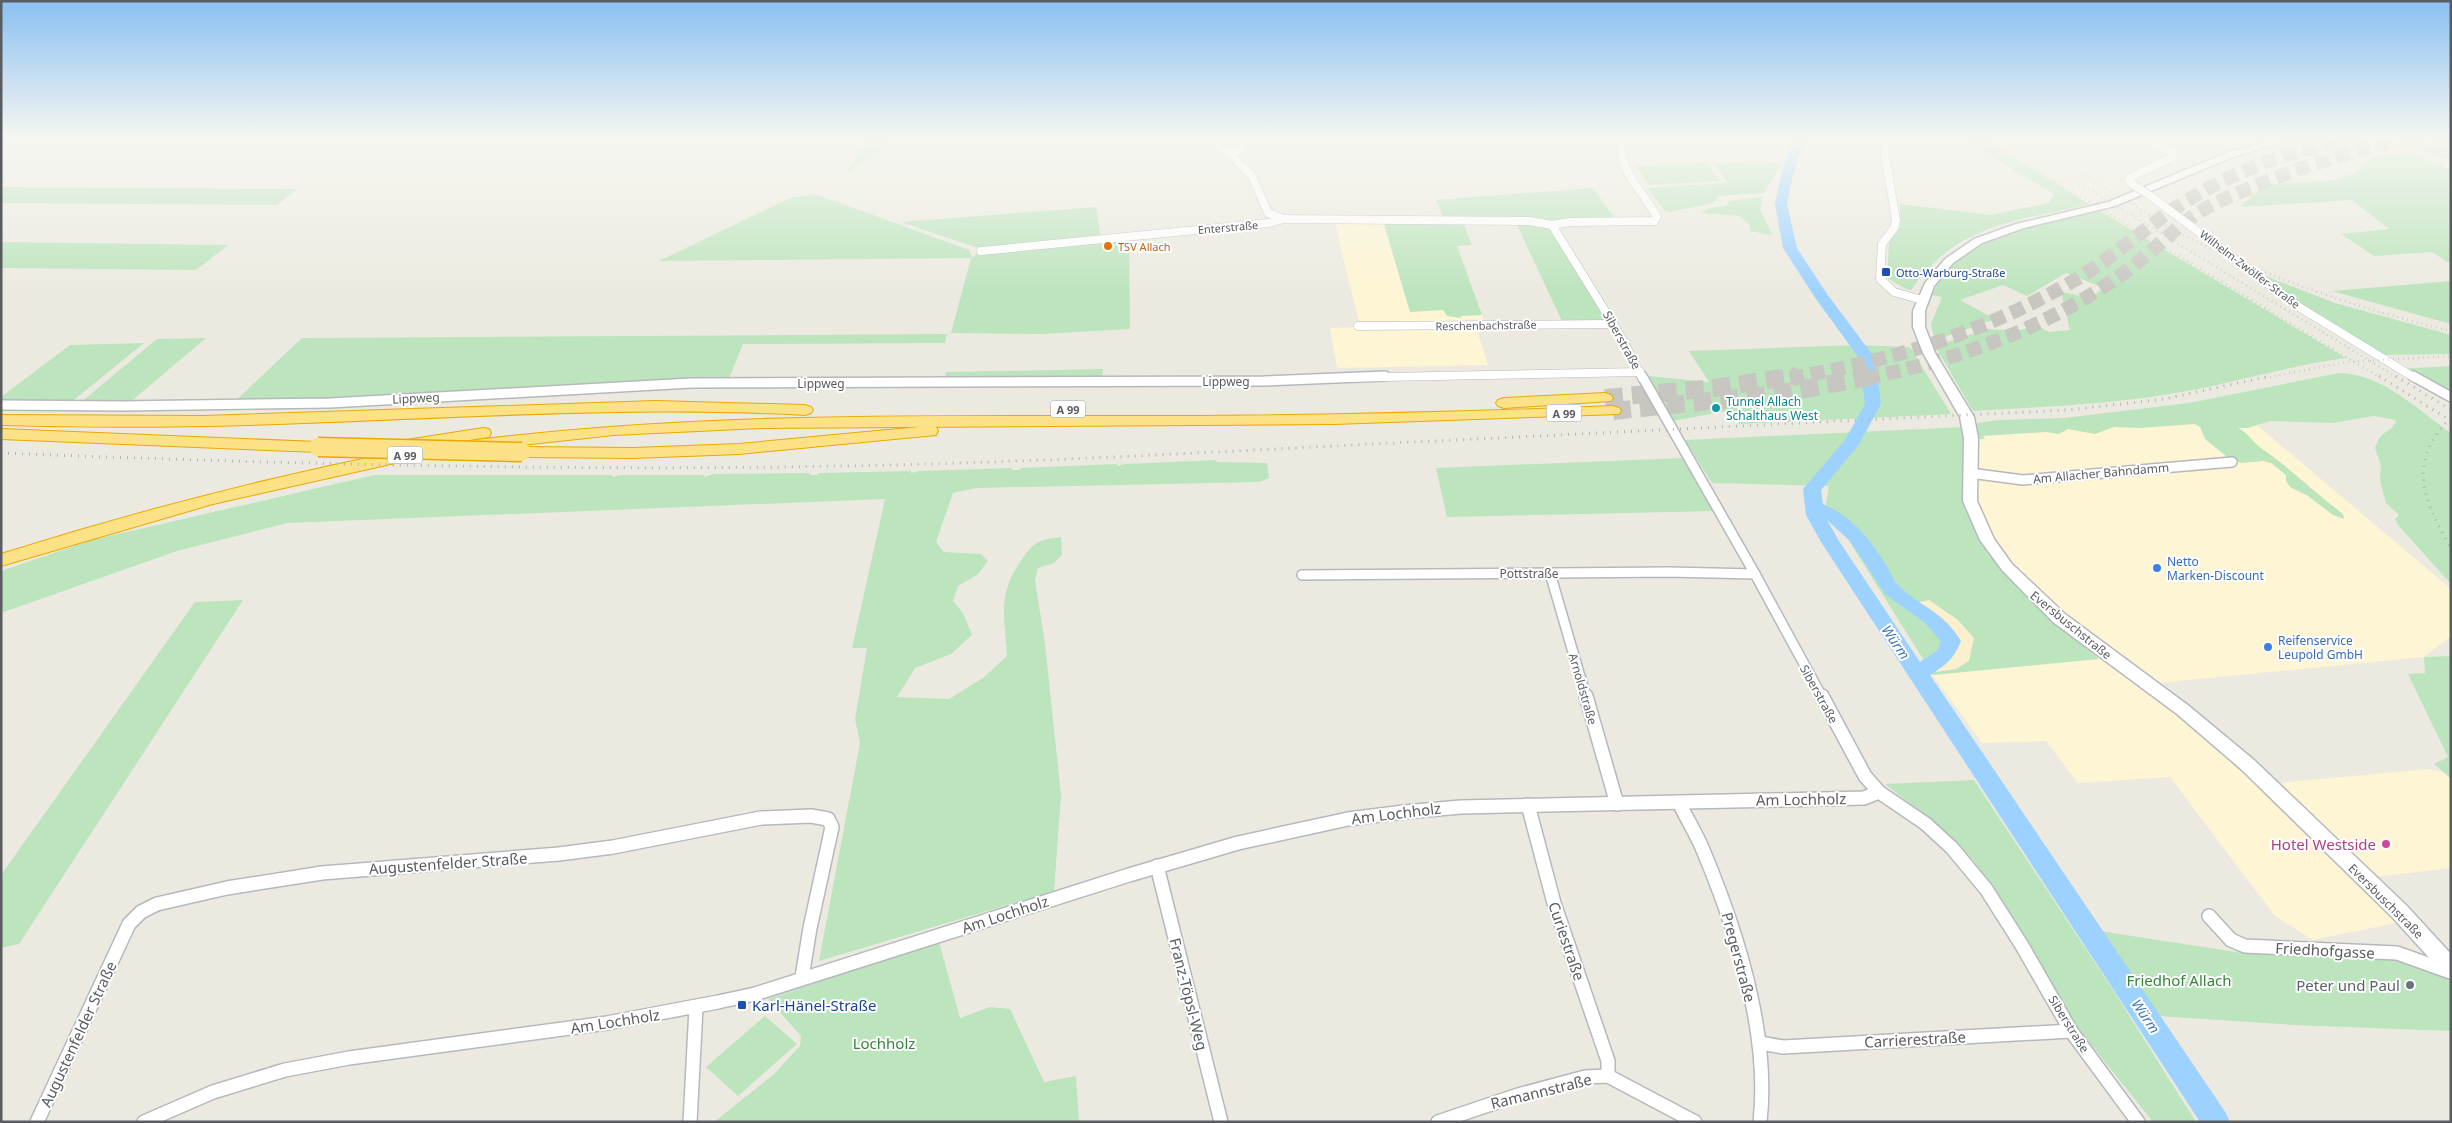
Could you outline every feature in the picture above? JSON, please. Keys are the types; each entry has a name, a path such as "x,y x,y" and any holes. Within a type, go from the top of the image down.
{"highway":[{"name":"A 99","path":"1,549 94,519 202,489 321,461 420,442 537,426 609,419 818,410 1346,408 1609,404 1365,420 740,422 619,428 534,436 424,452 326,470 100,528 1,560"},
{"name":"A 99","path":"1,420 254,420 533,408 740,405 818,410"},
{"name":"A 99","path":"1,434 318,448 633,453 739,449 1054,421"}],"main road":[{"path":"1922,300 1938,272 1962,251 1978,241 2020,226 2111,204 2145,189"},
{"name":"Eversbuschstraße","path":"1922,300 1919,321 1924,343 1967,417 1970,428 1970,500 1973,510 1998,556 2025,588 2085,639 2183,710 2241,760 2399,911 2451,968"}],"street":[{"path":"1258,189 1268,213 1284,219"},
{"name":"Enterstraße","path":"981,251 1268,223 1284,219 1529,221 1552,225 1570,222 1654,221 1657,217 1653,209 1638,189"},
{"path":"1891,189 1896,220 1894,228 1882,244 1880,279 1894,292 1922,300"},
{"name":"Wilhelm-Zwölfer-Straße","path":"2140,189 2196,228 2295,304 2404,372 2451,397"},
{"name":"Siberstraße","path":"1552,225 1614,324 1755,574 1854,757 1879,792 1926,824 1966,864 1986,889 2021,944 2071,1031 2138,1122"},
{"name":"Reschenbachstraße","path":"1358,326 1614,324"},
{"name":"Lippweg","path":"1,404 133,406 330,403 691,384 1254,381 1345,377 1640,372"},
{"name":"Am Allacher Bahndamm","path":"1970,473 2023,480 2232,462"},
{"name":"Arnoldstraße","path":"1550,573 1617,804"},
{"name":"Pottstraße","path":"1302,575 1755,574"},
{"name":"Am Lochholz","path":"144,1122 196,1099 243,1082 286,1070 340,1060 568,1029 696,1008 755,994 1157,866 1272,835 1372,814 1408,809 1528,805 1864,798 1879,792"},
{"name":"Pregerstraße","path":"1679,802 1702,847 1728,914 1744,969 1760,1043 1763,1090 1760,1122"},
{"name":"Curiestraße","path":"1528,805 1540,859 1608,1061 1608,1076"},
{"name":"Augustenfelder Straße","path":"37,1122 129,924 141,912 157,904 226,888 358,869 508,859 577,852 760,818 812,816 828,819 832,827 810,928 802,978"},
{"name":"Franz-Töpsl-Weg","path":"1157,866 1221,1122"},
{"name":"Friedhofgasse","path":"2209,916 2231,940 2245,946 2397,953 2451,972"},
{"path":"690,1122 696,1008"},
{"name":"Carrierestraße","path":"1760,1043 1782,1047 2071,1031"},
{"name":"Ramannstraße","path":"1438,1122 1518,1095 1585,1077 1608,1076 1695,1122"}],"shaded area":[{"path":"1335,220 1383,221 1444,310 1461,316 1482,315 1485,323 1476,327 1488,365 1337,368 1330,328 1360,327 1360,325"},
{"path":"2246,416 2451,589 2451,636 2424,657 2158,683 2171,701 2401,922 2313,940 2275,916 2170,777 2078,783 2046,741 1982,743 1933,675 2099,658 2061,628 1987,553 1964,508 1964,427"},
{"path":"2429,769 2451,774 2451,868 2374,877 2278,783"}],"green space":[{"path":"1,189 296,189 277,205 1,203"},
{"path":"1594,189 1616,220 1547,221 1444,218 1436,200"},
{"path":"1648,189 1766,189 1764,193 1719,196 1713,203 1670,212 1664,210"},
{"path":"2046,189 2065,189 2089,204 2013,221 1968,238 1948,251 1929,268 1911,290 1887,278 1889,242 1900,227 1900,204 1991,215 2049,203 2054,194"},
{"path":"2259,189 2451,189 2451,264 2432,252 2374,256 2341,234 2389,229 2352,200 2240,207"},
{"path":"815,194 969,250 972,258 981,249 901,222 1096,207 1101,240 1129,237 1130,329 1041,334 951,333 971,258 659,261 790,198"},
{"path":"1762,197 1760,209 1772,235 1750,231 1750,225 1739,216 1701,213 1709,208 1726,206 1729,201"},
{"path":"2100,211 2346,358 2300,366 2209,387 2139,398 1973,411 1935,346 1988,329 2016,331 2036,326 2049,332 2070,330 2061,292 2090,298 2104,288 2066,273 2027,296 2003,285 1960,300 1995,319 1942,338 1934,338 1931,324 1942,297 1932,295 1942,277 1957,260 1975,248 1994,239 2037,225"},
{"path":"1383,221 1463,222 1472,245 1457,246 1482,315 1461,316 1461,318 1447,316 1443,310 1410,312"},
{"path":"1516,223 1549,227 1607,320 1604,322 1562,321"},
{"path":"1,242 228,245 196,270 1,268"},
{"path":"2240,266 2335,303 2451,335 2451,354 2374,355"},
{"path":"2451,281 2451,324 2332,291"},
{"path":"947,334 945,343 743,344 728,381 233,403 302,338"},
{"path":"206,338 128,404 79,404 157,339"},
{"path":"144,343 70,403 1,402 1,397 70,345"},
{"path":"1856,345 1910,347 1951,414 1739,424 1732,410 1673,421 1649,376 1709,382 1689,351"},
{"path":"2451,366 2451,403 2397,369"},
{"path":"1103,369 1102,378 944,381 946,372"},
{"path":"2339,373 2370,379 2384,386 2451,433 2451,584 2398,525 2395,519 2399,515 2386,503 2380,480 2381,466 2375,448 2380,437 2392,428 2396,420 2374,416 2333,423 2270,421 2248,428 2238,428 2343,514 2344,519 2333,515 2308,496 2290,487 2286,481 2286,475 2271,463 2263,461 2241,463 2226,456 2205,439 2200,427 2195,424 2140,428 2114,427 2095,434 2068,429 2059,434 2046,432 1983,436 1985,439 1978,439 1976,426 1978,423 1999,420 2064,418 2189,403"},
{"path":"1964,427 1964,508 1987,553 2061,628 2099,659 1933,675 1826,504 1829,486 1712,483 1685,440"},
{"path":"1682,458 1716,511 1447,517 1436,468"},
{"path":"1216,460 1217,462 1267,463 1269,478 1259,482 976,488 953,493 936,542 944,552 981,554 988,561 977,575 958,586 953,601 963,613 972,635 951,654 915,668 897,697 949,699 983,678 1007,656 1004,607 1008,585 1020,562 1033,546 1046,539 1061,537 1062,555 1054,563 1038,568 1035,580 1045,644 1061,795 1054,891 819,961 860,743 855,719 867,648 852,648 885,499 287,523 177,551 1,613 1,571 92,540 374,475 612,475 612,477 621,475 705,475 704,477 714,474 810,473 810,475 818,475 819,473 911,471 911,473 920,471 1012,468 1012,470 1020,470 1021,468 1117,464 1117,466"},
{"path":"243,600 19,944 1,948 1,875 195,602"},
{"path":"2451,656 2451,776 2449,777 2434,764 2448,757 2408,674 2425,673 2424,657"},
{"path":"1974,780 2115,993 2196,1122 2153,1122 2082,1033 1973,860 1926,816 1885,784"},
{"name":"Friedhof Allach","path":"2100,931 2242,953 2399,957 2451,981 2451,1031 2294,1025 2158,1016"},
{"name":"Lochholz","path":"939,942 960,1018 990,1007 1010,1009 1044,1082 1076,1076 1079,1122 714,1122 773,1075 800,1046 801,1036 768,999"},
{"path":"765,1016 797,1044 738,1096 706,1067"}],"sand":[{"path":"1929,600 1958,620 1974,638 1969,661 1956,669 1936,672 1932,664 1945,655 1951,641 1948,635 1932,618 1916,607 1920,602"}],"waterway":[{"name":"Würm","path":"1784,189 1781,204 1790,248 1821,296 1867,358 1873,404 1852,442 1812,489 1814,506"},
{"path":"1814,506 1842,522 1869,554 1892,590 1899,597 1932,618 1946,632 1951,641 1945,655 1918,673"},
{"name":"Würm","path":"1814,506 1815,515 1830,542 2216,1122"}],"tunnel":[{"path":"1790,378 1865,363 1901,353 1937,342 2007,315 2088,272 2164,216 2206,189"},
{"path":"1866,378 1899,371 1966,352 1999,340 2062,311 2121,275 2185,222 2216,203 2247,189"},
{"path":"1605,398 1714,388 1797,376"},
{"path":"1613,411 1778,394 1873,376"}],"railway":[{"path":"2069,189 2354,362"},
{"path":"2089,189 2370,361"},
{"path":"2108,189 2155,218"},
{"path":"2148,216 2221,253 2295,284 2372,310 2451,331"},
{"path":"2370,361 2451,356"},
{"path":"2354,362 2370,361"},
{"path":"2370,361 2398,378"},
{"path":"2265,378 2354,362"},
{"path":"2354,362 2381,378"},
{"path":"1,453 317,463 527,467 632,468 975,463 2068,410 2164,399 2271,376"},
{"path":"2379,376 2449,420"},
{"path":"2396,376 2451,410"},
{"path":"2449,420 2437,434 2428,450 2424,465 2424,481 2433,513 2451,548"}],"place":[{"name":"TSV Allach","path":"1108,246"},
{"name":"Otto-Warburg-Straße","path":"1886,272"},
{"name":"Tunnel Allach Schalthaus West","path":"1716,408"},
{"name":"Netto Marken-Discount","path":"2157,568"},
{"name":"Reifenservice Leupold GmbH","path":"2268,647"},
{"name":"Hotel Westside","path":"2386,844"},
{"name":"Peter und Paul","path":"2410,985"},
{"name":"Karl-Hänel-Straße","path":"742,1005"}]}
